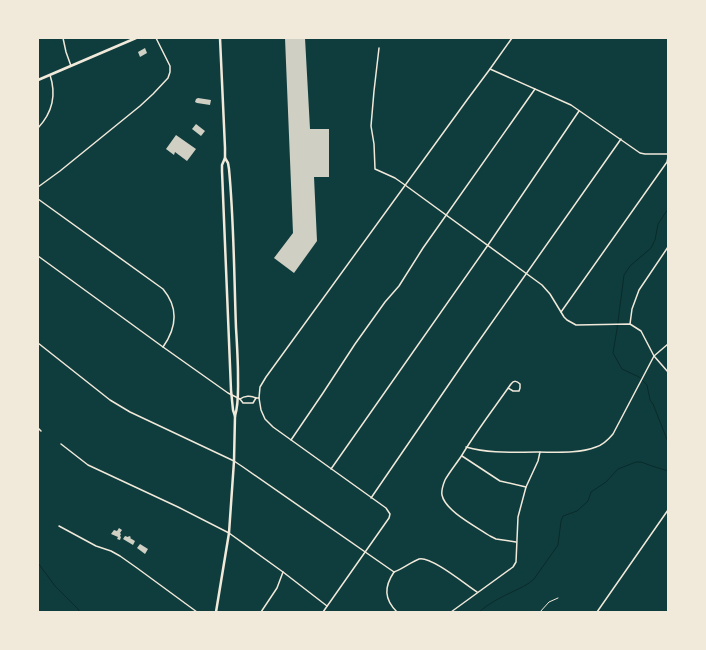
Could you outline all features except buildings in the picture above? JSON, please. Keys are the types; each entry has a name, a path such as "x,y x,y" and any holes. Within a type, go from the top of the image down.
{"main road":[{"path":"38,80 136,38"},
{"path":"220,38 225,158 222,165 222,171 232,395 235,416"},
{"path":"216,612 229,533 234,461 235,416 239,399 229,169 225,158"}],"street":[{"path":"62,38 71,66"},
{"path":"38,187 140,106 168,78 170,66 156,38"},
{"path":"323,612 389,518 390,514 386,508 273,427 265,419 260,410 260,387 512,38"},
{"path":"380,48 371,126 374,144 375,170 394,178 405,185 542,285 550,294 567,320 576,324 630,324 641,331 654,356 668,372"},
{"path":"490,69 562,101 640,153 668,156 667,162 561,312"},
{"path":"38,128 52,107 53,88 50,76"},
{"path":"291,440 384,302 399,286 446,215 535,89"},
{"path":"331,469 488,245 579,111"},
{"path":"371,498 621,139"},
{"path":"38,198 163,289 171,302 174,311 174,320 168,339 163,347"},
{"path":"630,324 632,309 638,290 668,247"},
{"path":"38,256 163,347 239,399 242,403 253,403 256,398"},
{"path":"38,343 110,400 130,412 234,461 394,572 402,570 420,559 426,559 447,571 477,593"},
{"path":"466,447 496,453 572,451 588,449 608,441 622,419 654,356 668,344"},
{"path":"508,388 513,391 519,391 520,384 515,381 512,382 450,472 443,486 442,494 444,501 455,513 490,536 496,539 516,542"},
{"path":"239,399 244,396 259,398"},
{"path":"38,428 41,431"},
{"path":"61,444 88,465 178,507 229,533 327,606"},
{"path":"451,612 513,567 516,562 518,517 526,487 538,461 540,452"},
{"path":"462,456 500,481 526,487"},
{"path":"597,612 668,510"},
{"path":"59,526 96,546 120,556 197,612"},
{"path":"261,612 277,588 283,572"},
{"path":"394,572 389,582 387,597 389,603 397,612"}],"lane":[{"path":"540,612 548,602 558,598"}],"waterway":[{"path":"668,209 658,224 655,240 651,248 630,266 624,275 613,353 622,369 639,377 647,385 650,400 668,442"},
{"path":"479,612 486,606 534,579 558,545 563,516 577,511 588,501 591,492 606,482 618,469 636,462 641,462 668,471"},
{"path":"38,563 55,586 80,612"}]}
